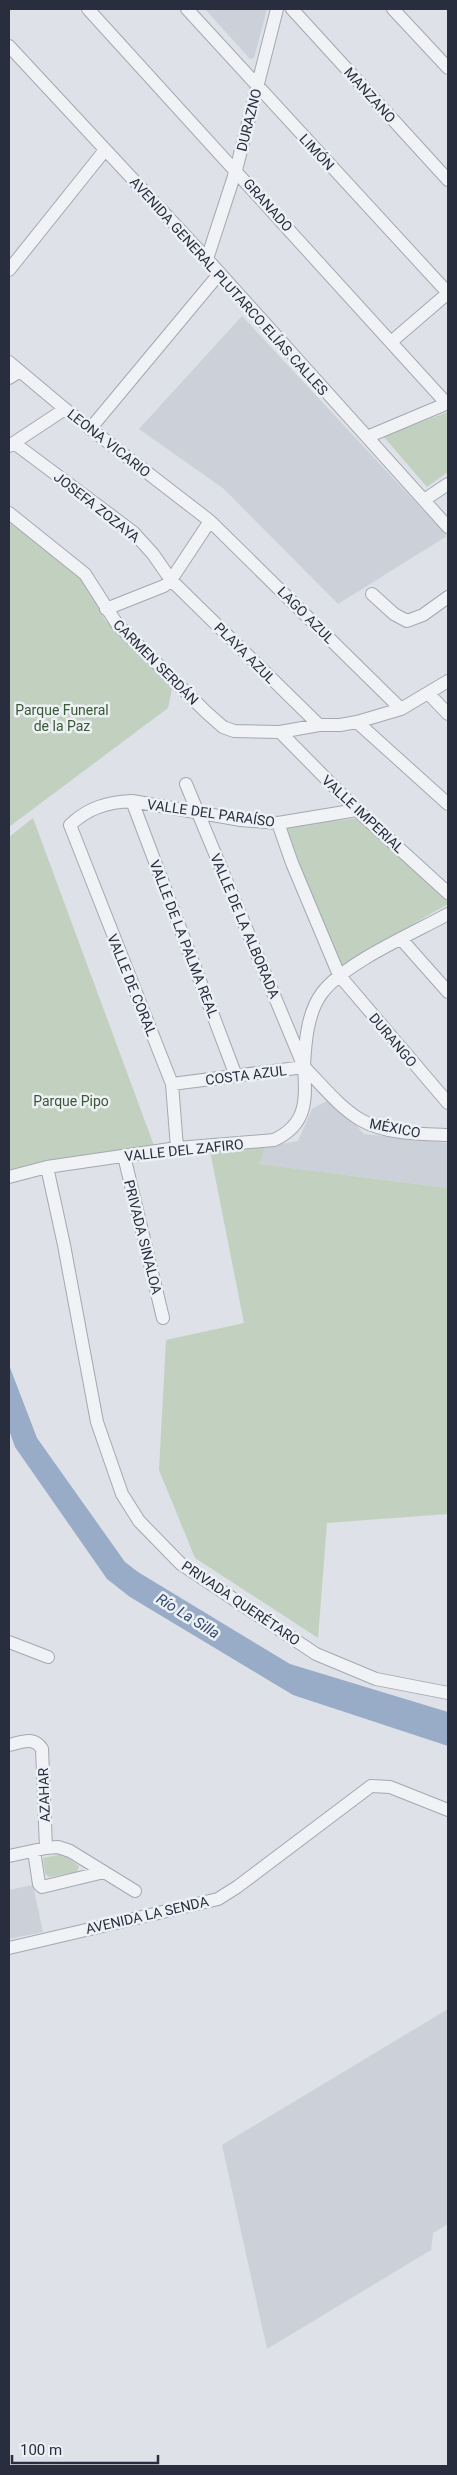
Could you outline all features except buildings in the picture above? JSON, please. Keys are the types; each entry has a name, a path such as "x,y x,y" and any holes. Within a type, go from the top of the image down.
{"street":[{"name":"GRANADO","path":"88,9 448,404"},
{"name":"LIMÓN","path":"187,9 448,293"},
{"name":"DURAZNO","path":"207,259 236,170 277,9"},
{"name":"MANZANO","path":"292,9 448,180"},
{"path":"393,9 448,68"},
{"name":"AVENIDA GENERAL PLUTARCO ELÍAS CALLES","path":"9,46 207,259 448,527"},
{"path":"9,270 104,150"},
{"path":"90,429 219,274"},
{"path":"391,342 448,293"},
{"name":"LEONA VICARIO","path":"9,362 90,429 210,521"},
{"path":"9,378 20,371"},
{"path":"367,437 448,404"},
{"path":"12,444 65,409"},
{"name":"JOSEFA ZOZAYA","path":"12,444 133,532 153,554 171,580"},
{"path":"424,500 448,484"},
{"name":"CARMEN SERDÁN","path":"9,513 86,574 117,624 223,727 240,732 280,732 319,725 357,722 401,710 448,681"},
{"path":"106,609 160,588 171,580 210,521"},
{"name":"LAGO AZUL","path":"210,521 401,710"},
{"name":"PLAYA AZUL","path":"171,580 319,725"},
{"path":"372,594 394,614 407,621 423,615 448,597"},
{"path":"428,693 448,714"},
{"path":"357,722 448,804"},
{"name":"VALLE IMPERIAL","path":"280,732 357,810 448,893"},
{"name":"VALLE DE LA ALBORADA","path":"186,784 304,1067"},
{"name":"VALLE DEL PARAÍSO","path":"70,825 86,812 104,804 132,801 241,820 278,823 357,810"},
{"name":"VALLE DE LA PALMA REAL","path":"132,801 236,1076"},
{"name":"DURANGO","path":"278,823 292,863 339,975 448,1103"},
{"name":"VALLE DE CORAL","path":"70,825 172,1084 177,1148"},
{"name":"COSTA AZUL","path":"172,1084 304,1067 305,1049 312,1012 321,994 339,975 448,914"},
{"path":"402,940 448,992"},
{"name":"MÉXICO","path":"304,1067 344,1108 362,1121 403,1132 448,1135"},
{"name":"VALLE DEL ZAFIRO","path":"9,1177 47,1167 177,1148 274,1140 285,1135 295,1125 303,1110 306,1097 304,1067"},
{"path":"306,1097 328,1091"},
{"name":"PRIVADA SINALOA","path":"124,1156 164,1318"},
{"name":"PRIVADA QUERÉTARO","path":"47,1167 64,1245 97,1422 122,1494 139,1521 181,1564 316,1654 376,1679 448,1693"},
{"path":"9,1642 48,1657"},
{"name":"AZAHAR","path":"9,1745 32,1740 38,1743 42,1749 39,1884 42,1887 104,1872"},
{"name":"AVENIDA LA SENDA","path":"9,1948 218,1899 237,1887 371,1786 390,1787 448,1810"},
{"path":"9,1856 58,1847 70,1851 135,1891"}],"shaded area":[{"path":"205,9 267,9 254,58 250,59"},
{"path":"242,316 447,536 338,604 224,489 139,429"},
{"path":"332,1098 364,1134 448,1143 448,1188 260,1164 265,1147 298,1141 312,1109"},
{"path":"33,1885 43,1932 9,1939 9,1890"},
{"path":"448,2009 448,2224 433,2233 431,2250 267,2349 222,2145"}],"green space":[{"path":"448,412 448,472 427,487 383,436"},
{"name":"Parque Funeral de la Paz","path":"9,522 81,575 105,620 173,684 168,708 9,827"},
{"name":"Parque Pipo","path":"33,818 156,1151 9,1177 9,837"},
{"path":"361,818 448,900 448,904 340,966 285,826"},
{"path":"265,1147 260,1164 448,1188 448,1514 327,1523 318,1638 195,1558 159,1470 166,1340 244,1323 210,1151"},
{"path":"62,1854 79,1866 77,1872 49,1877 45,1874 43,1858"}],"water":[{"name":"Río La Silla","path":"9,1365 37,1438 125,1562 138,1572 290,1664 448,1712 448,1746 293,1695 130,1597 107,1579 15,1447 9,1430"}]}
